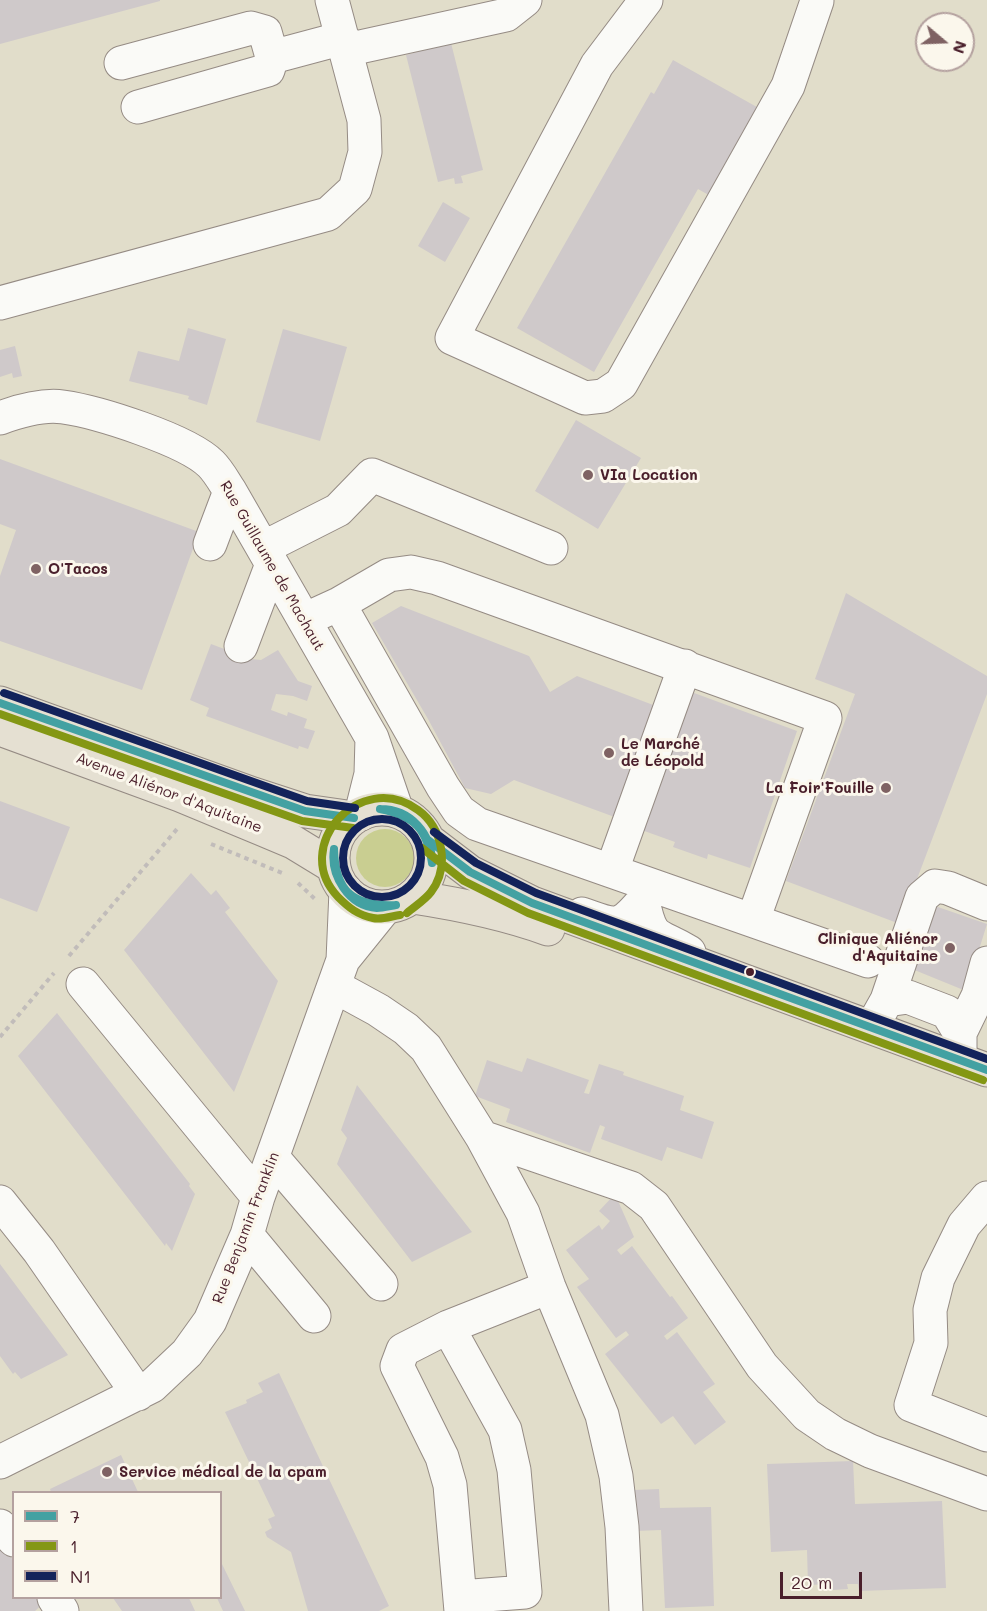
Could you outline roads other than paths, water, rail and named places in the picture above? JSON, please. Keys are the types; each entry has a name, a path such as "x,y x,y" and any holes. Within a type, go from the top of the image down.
{"main road":[{"name":"Avenue Aliénor d'Aquitaine","path":"0,703 263,798 305,811 357,816"},
{"name":"Avenue Aliénor d'Aquitaine","path":"0,729 180,795 293,842 332,887"},
{"path":"399,902 423,886 430,871 432,856 428,840 421,827 410,817 397,811 373,810 357,816 344,828 337,840 333,853 332,887 363,904 399,902 457,904 527,921 987,1088"},
{"path":"428,840 470,872 532,903 871,1028 969,1054"}],"street":[{"path":"0,303 328,214 355,189 365,152 364,120 332,0"},
{"path":"272,57 506,15 525,0"},
{"path":"646,0 597,65 452,338 585,398 603,396 621,384 788,86 817,0"},
{"path":"121,63 251,28 265,32 272,57 268,70 138,107"},
{"name":"Rue Guillaume de Machaut","path":"0,418 22,410 61,406 108,418 183,444 211,464 230,490 372,738 397,811"},
{"path":"241,646 268,556 338,510 372,475 551,548"},
{"path":"210,544 230,490"},
{"path":"304,620 339,604 389,575 411,572 437,578 825,718 753,920"},
{"path":"339,604 443,787 459,811 477,824 612,870 645,892 753,920 867,961"},
{"path":"612,870 685,666"},
{"path":"357,816 371,774 372,738"},
{"path":"490,882 611,924 627,920 645,892"},
{"path":"871,1028 886,1000 922,897 935,886 948,888 987,904"},
{"name":"Rue Benjamin Franklin","path":"332,887 338,973"},
{"path":"645,892 648,924 655,936 678,945 729,976"},
{"name":"Rue Benjamin Franklin","path":"0,1462 152,1386 187,1353 210,1321 247,1234 338,973 399,902"},
{"path":"969,1054 978,996 987,963"},
{"path":"338,973 378,1010 406,1029 426,1048 482,1137 523,1213 549,1287 602,1415 616,1476 622,1527 623,1610"},
{"path":"83,984 258,1197"},
{"path":"886,1000 908,997 946,1012 969,1054"},
{"path":"482,1137 631,1188 654,1206 762,1366 807,1415 835,1434 870,1451 987,1494"},
{"path":"273,1158 381,1284"},
{"path":"987,1198 964,1225 938,1278 930,1310 931,1343 911,1405 987,1435"},
{"path":"0,1202 39,1251 138,1394"},
{"path":"247,1234 314,1316"},
{"path":"448,1327 505,1430 514,1470 525,1592 460,1604 450,1485 442,1458 397,1366 403,1350 448,1327 549,1287"},
{"path":"0,1526 12,1538"}],"place":[{"name":"VIa Location","path":"588,475"},
{"name":"O'Tacos","path":"36,569"},
{"name":"Le Marché de Léopold","path":"609,753"},
{"name":"La Foir'Fouille","path":"886,788"},
{"name":"Clinique Aliénor d'Aquitaine","path":"950,948"},
{"name":"Service médical de la cpam","path":"107,1472"}]}
